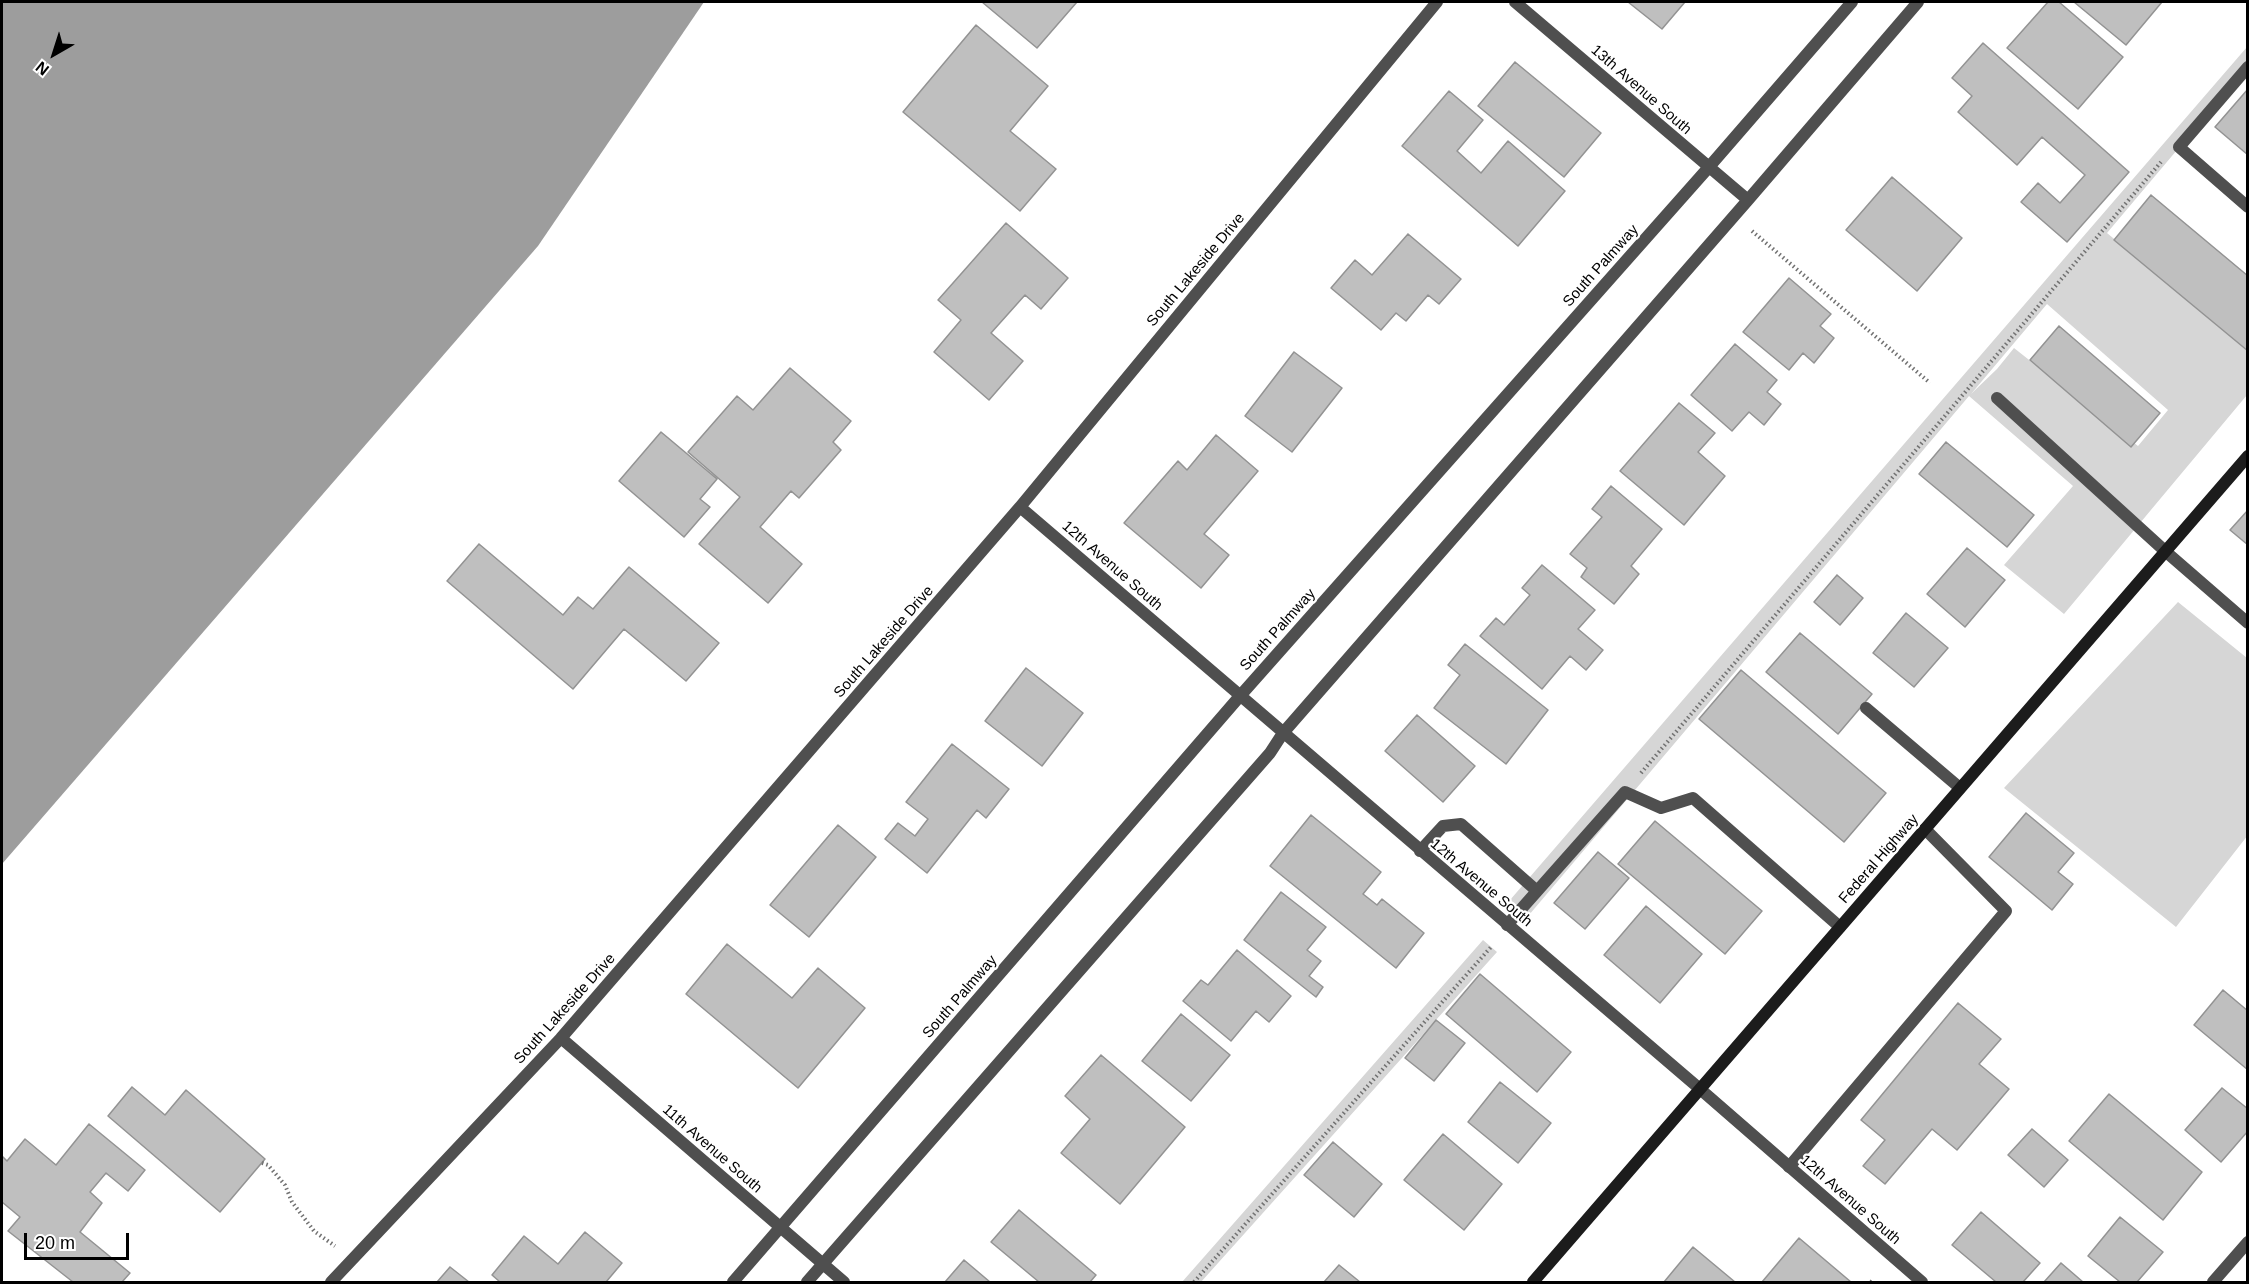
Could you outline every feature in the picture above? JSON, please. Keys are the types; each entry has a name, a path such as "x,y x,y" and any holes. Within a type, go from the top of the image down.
{"main road":[{"name":"Federal Highway","path":"1533,1282 2247,456"}],"street":[{"name":"South Lakeside Drive","path":"332,1282 561,1038 1020,507 1437,2"},
{"name":"13th Avenue South","path":"1515,2 1748,200"},
{"name":"South Palmway","path":"733,1282 1240,696 1709,167 1852,2"},
{"path":"807,1282 1262,762 1283,734 1918,2"},
{"path":"2247,67 2179,147 2247,207"},
{"path":"1997,398 2247,623"},
{"name":"12th Avenue South","path":"1020,507 1922,1282"},
{"path":"1866,708 1959,788"},
{"path":"1507,925 1625,792 1661,808 1693,798 1840,927"},
{"path":"1420,851 1443,826 1461,824 1538,891"},
{"path":"1789,1167 2006,910 1925,829"},
{"name":"11th Avenue South","path":"561,1038 844,1282"},
{"path":"2213,1282 2247,1242"}],"path":[{"path":"1625,792 2163,159"},
{"path":"1734,216 1930,383"},
{"path":"1194,1282 1491,947"},
{"path":"261,1163 268,1166 285,1185 292,1202 314,1232 352,1259"}],"shaded area":[{"path":"2,2 704,2 538,246 2,864"},
{"path":"2247,47 2247,67 2107,233 2247,349 2247,395 2064,614 2004,565 2073,486 1969,396 1529,915 1510,900","holes":["2047,304 2168,410 2138,446 2014,348 1997,369 1971,394"]},
{"path":"2178,602 2247,658 2248,835 2176,927 2004,788"},
{"path":"1483,940 1497,952 1201,1282 1182,1282"}],"building":[{"path":"982,2 1077,2 1037,48"},
{"path":"1628,2 1685,2 1662,29"},
{"path":"2048,2 2059,2 2123,57 2078,109 2007,48"},
{"path":"2074,2 2162,2 2126,45"},
{"path":"976,25 1048,86 1010,131 1056,169 1020,211 903,112"},
{"path":"1983,43 2129,172 2067,242 2021,202 2038,183 2060,203 2085,175 2042,137 2017,165 1958,112 1972,96 1952,78"},
{"path":"1515,62 1601,133 1564,177 1478,106"},
{"path":"2248,89 2248,155 2215,127"},
{"path":"1449,91 1483,120 1457,151 1481,173 1508,141 1565,191 1518,246 1402,146"},
{"path":"1892,177 1962,238 1917,291 1846,230"},
{"path":"2151,195 2248,276 2248,351 2114,240"},
{"path":"1006,223 1068,278 1041,309 1025,295 991,333 1023,361 989,400 934,352 961,320 938,300"},
{"path":"1408,234 1461,279 1439,304 1428,295 1406,321 1396,313 1381,330 1331,288 1355,260 1372,275"},
{"path":"1789,278 1831,314 1820,326 1834,338 1814,363 1803,353 1789,370 1743,332"},
{"path":"2059,326 2160,413 2131,447 2030,360"},
{"path":"1735,344 1777,380 1767,392 1781,404 1764,425 1749,412 1732,431 1691,395"},
{"path":"1294,352 1342,388 1292,452 1245,416"},
{"path":"790,368 851,421 833,442 841,450 799,498 791,491 760,527 802,564 768,603 699,544 740,497 688,452 737,396 753,410"},
{"path":"1679,403 1715,433 1698,452 1725,476 1684,525 1620,471"},
{"path":"661,432 717,479 700,499 710,507 684,537 619,481"},
{"path":"1216,435 1258,471 1204,534 1229,555 1201,588 1124,523 1178,461 1187,470"},
{"path":"1946,442 2034,515 2007,547 1919,474"},
{"path":"1611,486 1662,529 1631,566 1639,574 1614,604 1581,577 1587,568 1570,554 1602,517 1592,509"},
{"path":"2248,510 2248,545 2230,530"},
{"path":"479,544 563,615 578,597 593,609 629,567 719,643 686,681 624,629 573,689 447,581"},
{"path":"1967,548 2005,580 1965,627 1927,594"},
{"path":"1542,565 1595,610 1578,629 1603,650 1586,670 1570,656 1542,689 1480,636 1496,618 1504,625 1530,595 1522,588"},
{"path":"1837,575 1863,598 1840,625 1814,602"},
{"path":"1906,613 1948,648 1914,687 1873,653"},
{"path":"1800,633 1872,694 1838,734 1766,672"},
{"path":"1465,644 1548,710 1506,764 1434,708 1460,675 1448,665"},
{"path":"1026,668 1083,713 1042,766 985,721"},
{"path":"1741,670 1886,793 1844,842 1699,719"},
{"path":"1417,715 1475,766 1443,802 1385,751"},
{"path":"952,744 1009,789 986,818 977,810 927,873 885,839 898,823 915,836 928,819 906,802"},
{"path":"2026,813 2074,853 2058,872 2073,884 2052,910 1989,857"},
{"path":"1311,815 1381,872 1363,894 1377,905 1382,899 1424,933 1396,968 1270,866"},
{"path":"1655,821 1762,911 1725,954 1618,864"},
{"path":"838,825 876,857 809,937 770,905"},
{"path":"1598,852 1629,878 1585,929 1554,903"},
{"path":"1281,892 1326,927 1307,950 1321,961 1309,976 1323,987 1316,997 1244,940"},
{"path":"1646,906 1702,954 1660,1003 1604,955"},
{"path":"727,944 792,998 818,968 865,1008 798,1088 686,994"},
{"path":"1237,950 1291,996 1269,1022 1256,1011 1231,1041 1183,1001 1201,980 1208,985"},
{"path":"1480,974 1571,1052 1537,1092 1446,1014"},
{"path":"2223,990 2248,1011 2248,1070 2194,1025"},
{"path":"1958,1003 2001,1039 1979,1064 2009,1089 1957,1150 1932,1129 1885,1184 1863,1166 1885,1140 1861,1120"},
{"path":"1181,1014 1230,1055 1191,1101 1142,1061"},
{"path":"1436,1020 1465,1043 1434,1081 1405,1058"},
{"path":"1101,1055 1185,1127 1120,1204 1061,1153 1090,1119 1065,1096"},
{"path":"1500,1082 1551,1123 1518,1163 1468,1122"},
{"path":"132,1087 165,1115 186,1090 265,1159 220,1212 108,1116"},
{"path":"2222,1088 2248,1109 2248,1131 2221,1162 2185,1130"},
{"path":"2109,1094 2202,1172 2163,1220 2069,1141"},
{"path":"89,1124 145,1170 128,1191 106,1173 90,1192 102,1203 80,1232 130,1273 122,1282 73,1282 8,1231 20,1217 2,1202 2,1156 7,1161 25,1139 56,1165"},
{"path":"2032,1129 2068,1160 2044,1187 2008,1155"},
{"path":"1443,1134 1502,1184 1464,1230 1404,1180"},
{"path":"1333,1142 1382,1184 1354,1217 1304,1175"},
{"path":"1019,1210 1096,1275 1090,1282 1039,1282 991,1242"},
{"path":"1981,1212 2040,1263 2023,1282 1996,1282 1952,1245"},
{"path":"2120,1217 2163,1252 2137,1282 2120,1282 2088,1256"},
{"path":"585,1232 622,1263 606,1282 500,1282 492,1275 524,1236 558,1264"},
{"path":"1799,1238 1851,1282 1762,1282"},
{"path":"1693,1247 1735,1282 1664,1282"},
{"path":"964,1260 990,1282 945,1282"},
{"path":"2061,1263 2083,1282 2044,1282"},
{"path":"1339,1265 1360,1282 1324,1282"},
{"path":"450,1267 469,1282 437,1282"}]}
